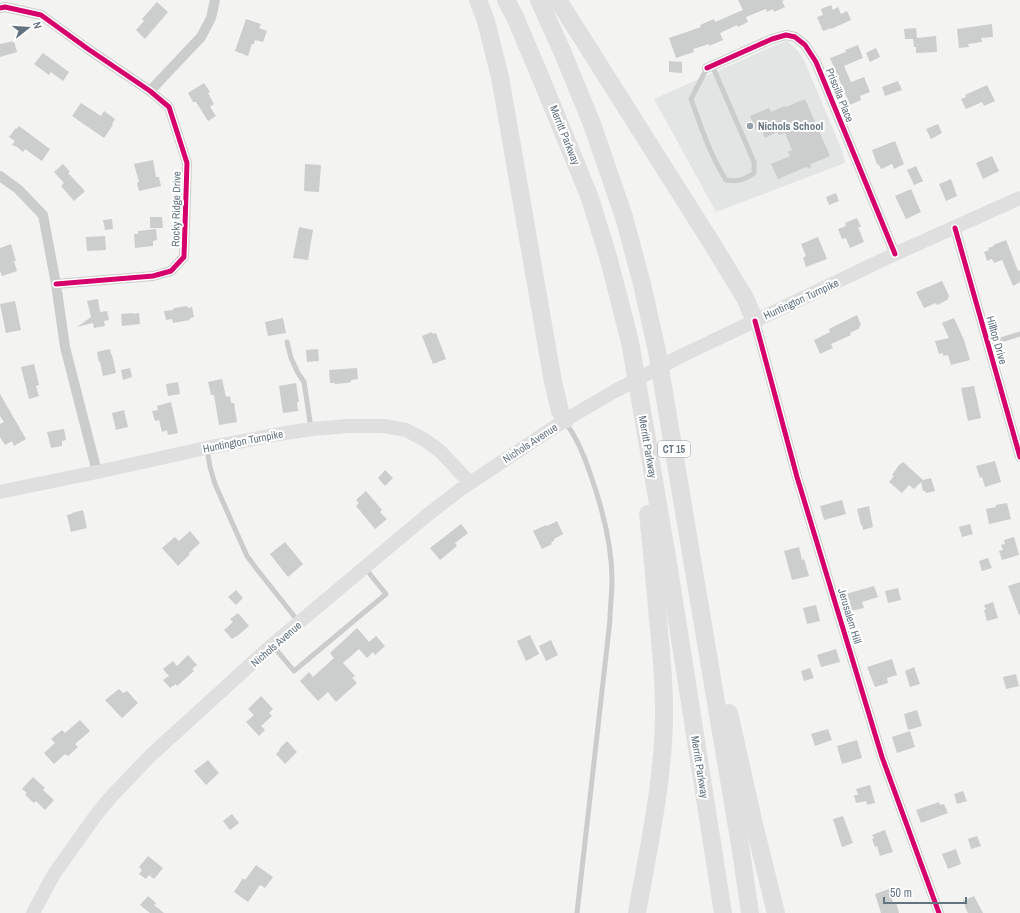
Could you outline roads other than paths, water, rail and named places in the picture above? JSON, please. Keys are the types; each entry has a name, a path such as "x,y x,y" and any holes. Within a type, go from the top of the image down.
{"highway":[{"path":"478,0 486,21 500,77 553,382 560,411 565,420"},
{"name":"Merritt Parkway","path":"506,0 534,61 590,198 609,260 630,342 648,445 723,913"},
{"name":"CT 15","path":"538,0 562,50 592,124 624,217 658,351 750,913"},
{"path":"558,0 711,242 745,298 755,321"},
{"path":"637,913 659,780 663,742 664,710 662,657 646,491 648,445"},
{"path":"681,494 703,576 732,727 776,913"}],"main road":[{"name":"Huntington Turnpike","path":"565,420 680,356 895,254 1020,198"},
{"name":"Nichols Avenue","path":"33,913 58,868 96,815 109,799 150,756 272,645 426,516 470,483 565,420"},
{"name":"Huntington Turnpike","path":"0,492 206,448 285,433 348,426 384,426 406,430 425,440 440,451 470,483"}],"street":[{"path":"150,91 201,37 211,18 215,0"},
{"name":"Rocky Ridge Drive","path":"0,8 5,7 41,15 150,91 169,107 187,163 184,257 171,271 153,276 56,284"},
{"name":"Priscilla Place","path":"710,67 772,39 786,35 795,37 805,45 816,62 895,254"},
{"path":"0,176 18,189 43,215 56,284 65,347 98,472"},
{"name":"Hilltop Drive","path":"955,228 1020,457"},
{"name":"Jerusalem Hill","path":"755,321 797,477 882,757 939,913"}],"lane":[{"path":"710,67 754,162 754,173 747,178 735,181 726,180 718,167 691,99 710,67"},
{"path":"988,344 1020,334"},
{"path":"287,342 298,373 304,382 312,429"},
{"path":"565,420 576,438 599,497 610,549 612,579 610,620 577,913"},
{"path":"206,448 215,484 247,556 300,623"},
{"path":"272,645 294,671 386,594 364,567"}],"place":[{"name":"Nichols School","path":"750,126"}]}
